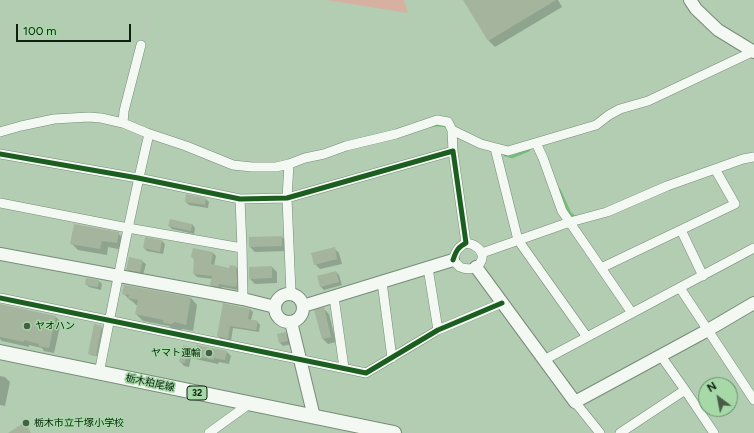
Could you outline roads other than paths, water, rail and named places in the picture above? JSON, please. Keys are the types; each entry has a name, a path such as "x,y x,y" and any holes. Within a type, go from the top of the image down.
{"main road":[{"name":"栃木粕尾線","path":"0,352 394,433"}],"street":[{"path":"690,0 718,30 754,51"},
{"path":"124,123 124,111 141,45"},
{"path":"452,130 481,144 508,151 596,125 620,109 648,101 754,51"},
{"path":"0,132 54,119 89,117 101,118 124,123 149,134 186,146 233,165 276,167 324,154 346,146 396,134 437,120 448,122 452,130 453,151 466,243"},
{"path":"99,373 138,178 149,134"},
{"path":"536,143 562,211 632,313"},
{"path":"495,148 518,240 587,337"},
{"path":"0,154 138,178 240,199 287,198 453,151"},
{"path":"482,252 570,222 606,212 667,186 743,159 754,157"},
{"path":"289,164 287,198 291,294"},
{"path":"601,268 735,204 716,169"},
{"path":"240,199 243,299"},
{"path":"0,203 242,248"},
{"path":"681,230 702,276"},
{"path":"304,306 453,260 460,246 466,243 474,245 482,252 480,264 470,269 460,266 453,260"},
{"path":"544,360 754,248"},
{"path":"0,254 275,306"},
{"path":"476,267 575,402 600,433"},
{"path":"428,268 438,330"},
{"path":"382,282 392,358"},
{"path":"680,288 754,400"},
{"path":"291,294 297,296 304,306 298,319 291,322 283,320 277,315 275,306 278,300 284,295 291,294"},
{"path":"334,297 344,368"},
{"path":"0,298 366,373 438,330 502,303"},
{"path":"575,402 753,305"},
{"path":"291,322 314,417"},
{"path":"661,356 714,433"},
{"path":"620,433 685,390"},
{"path":"209,433 249,404"}],"waterway":[{"path":"431,126 446,126"},
{"path":"505,155 512,157 529,150"},
{"path":"559,189 570,213 575,217 577,216"}],"place":[{"name":"ヤオハン","path":"27,326"},
{"name":"ヤマト運輸","path":"209,353"},
{"name":"栃木市立千塚小学校","path":"26,423"}]}
